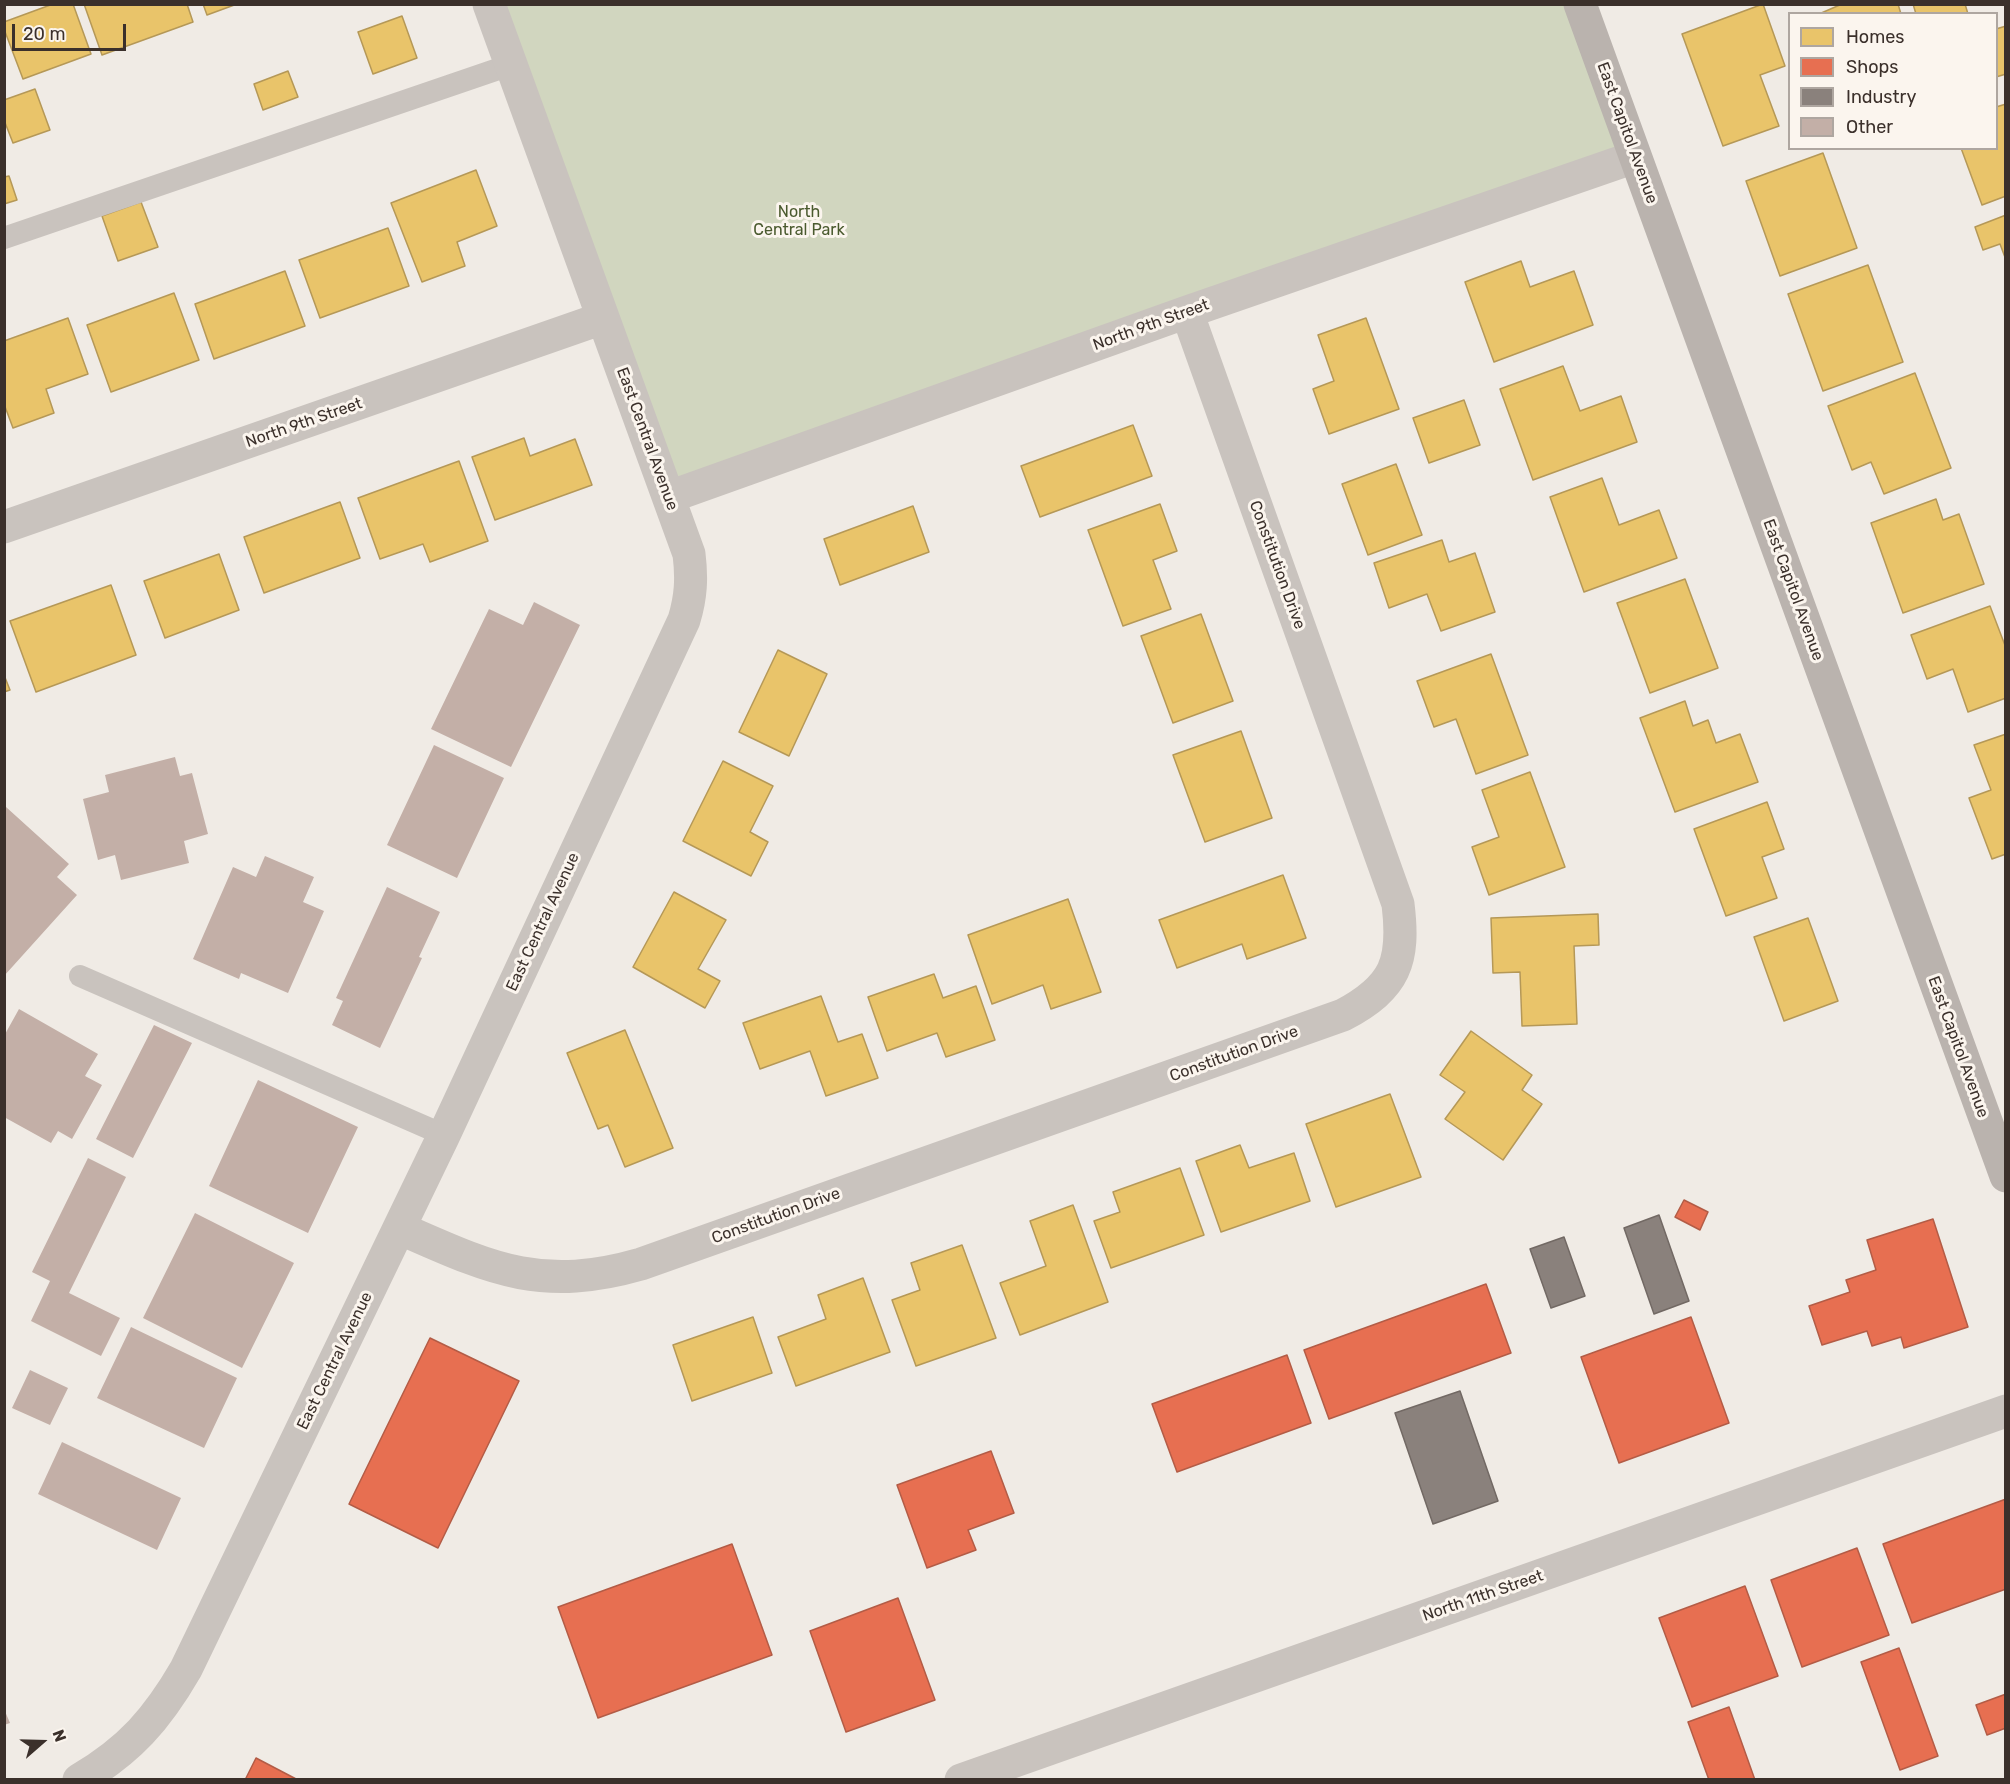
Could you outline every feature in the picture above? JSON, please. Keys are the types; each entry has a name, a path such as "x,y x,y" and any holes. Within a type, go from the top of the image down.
{"street":[{"name":"East Central Avenue","path":"79,1779 100,1767 127,1746 145,1728 161,1709 182,1676 444,1135 684,620 690,600 692,577 689,554 489,4"},
{"name":"East Capitol Avenue","path":"1580,4 2006,1176"},
{"name":"North 9th Street","path":"669,497 1187,312 1635,157"},
{"name":"Constitution Drive","path":"399,1228 471,1259 519,1273 548,1277 572,1277 617,1271 1344,1015 1361,1006 1378,992 1391,976 1400,955 1401,930 1398,904 1187,312"},
{"name":"North 9th Street","path":"4,527 603,318"},
{"name":"North 11th Street","path":"961,1779 2006,1411"}],"lane":[{"path":"4,238 510,65"},
{"path":"80,976 444,1135"}],"green space":[{"name":"North Central Park","path":"490,5 1580,5 1635,157 669,497"}],"building: Homes":[{"path":"53,4 73,4 91,54 23,79 4,29 4,22"},
{"path":"84,4 187,4 193,22 102,55"},
{"path":"203,4 237,4 207,15"},
{"path":"1763,4 1785,66 1760,75 1779,126 1723,146 1682,34"},
{"path":"1842,4 1898,4 1900,12 1824,12"},
{"path":"1913,4 1965,4 1967,12 1915,12"},
{"path":"402,16 417,58 373,74 358,32"},
{"path":"2006,26 2006,74 1998,76 1998,28"},
{"path":"288,71 298,97 263,110 254,84"},
{"path":"35,89 50,130 13,143 4,120 4,100"},
{"path":"2006,104 2006,196 1982,205 1962,150 1998,150 1998,106"},
{"path":"1823,153 1857,248 1780,276 1746,181"},
{"path":"476,170 497,226 457,242 465,266 422,282 391,203"},
{"path":"9,176 17,200 4,204 4,177"},
{"path":"141,202 158,247 118,261 102,216"},
{"path":"2006,215 2006,260 2000,244 1983,250 1975,227"},
{"path":"388,228 409,286 320,318 299,260"},
{"path":"1521,261 1530,287 1574,271 1593,325 1494,362 1465,282"},
{"path":"1868,265 1903,362 1823,391 1788,294"},
{"path":"285,271 305,326 214,359 195,304"},
{"path":"174,293 199,360 111,392 87,325"},
{"path":"68,318 88,374 46,389 54,413 13,428 4,404 4,341"},
{"path":"1366,318 1399,409 1329,434 1313,389 1334,381 1318,335"},
{"path":"1563,366 1580,411 1621,396 1637,442 1533,480 1500,389"},
{"path":"1915,373 1951,468 1884,494 1871,462 1852,470 1828,406"},
{"path":"1464,400 1480,445 1429,463 1413,418"},
{"path":"1133,425 1152,476 1040,517 1021,466"},
{"path":"524,438 530,456 575,439 592,485 495,520 472,457"},
{"path":"459,461 488,541 430,562 423,544 380,559 358,498"},
{"path":"1396,464 1422,535 1368,555 1342,484"},
{"path":"1602,478 1619,525 1659,510 1677,558 1584,592 1550,497"},
{"path":"1936,499 1943,520 1959,514 1984,584 1903,613 1871,523"},
{"path":"340,502 360,558 264,593 244,537"},
{"path":"1160,504 1177,551 1153,560 1171,609 1123,626 1088,530"},
{"path":"913,506 929,552 840,585 824,539"},
{"path":"1442,540 1449,562 1475,553 1495,612 1441,631 1427,594 1389,608 1374,563"},
{"path":"219,554 239,610 165,638 144,581"},
{"path":"1685,579 1718,668 1650,693 1617,603"},
{"path":"111,585 136,655 36,692 10,621"},
{"path":"1990,606 2006,648 2006,698 1968,712 1953,669 1927,679 1911,635"},
{"path":"1201,614 1233,701 1173,723 1141,636"},
{"path":"778,650 827,674 789,756 739,732"},
{"path":"1491,654 1528,755 1476,774 1456,719 1434,727 1417,681"},
{"path":"4,675 10,690 4,692"},
{"path":"1685,701 1693,726 1708,720 1716,743 1740,734 1758,782 1675,812 1640,718"},
{"path":"1241,731 1272,818 1205,842 1173,755"},
{"path":"2006,734 2006,854 1992,859 1969,798 1991,790 1974,745"},
{"path":"723,761 773,786 750,832 768,842 751,876 683,841"},
{"path":"1530,772 1565,867 1489,895 1472,847 1499,837 1482,790"},
{"path":"1767,802 1784,849 1762,857 1777,898 1726,916 1694,829"},
{"path":"1283,875 1306,938 1247,959 1242,944 1177,968 1159,920"},
{"path":"674,892 726,920 698,969 720,981 705,1008 633,967"},
{"path":"1068,899 1101,992 1051,1009 1043,985 992,1004 968,935"},
{"path":"1598,914 1599,945 1574,946 1577,1024 1522,1026 1520,972 1493,973 1491,918"},
{"path":"1808,918 1838,1001 1784,1021 1754,937"},
{"path":"934,974 943,998 976,986 995,1040 946,1057 937,1033 887,1051 868,997"},
{"path":"821,996 838,1042 862,1034 878,1078 826,1096 810,1051 760,1069 743,1023"},
{"path":"625,1030 673,1148 625,1167 608,1125 598,1129 567,1053"},
{"path":"1471,1031 1532,1075 1522,1090 1542,1104 1503,1160 1445,1119 1465,1092 1440,1075"},
{"path":"1390,1094 1421,1177 1336,1207 1306,1124"},
{"path":"1240,1145 1249,1168 1294,1153 1310,1201 1221,1232 1196,1161"},
{"path":"1180,1168 1204,1235 1111,1268 1094,1221 1120,1212 1113,1192"},
{"path":"1073,1205 1108,1302 1020,1335 1000,1283 1046,1266 1030,1221"},
{"path":"962,1245 996,1338 916,1366 892,1300 920,1290 911,1263"},
{"path":"863,1278 890,1352 796,1386 778,1337 826,1319 818,1295"},
{"path":"753,1317 772,1373 692,1401 673,1345"}],"building: Shops":[{"path":"1684,1200 1708,1212 1700,1230 1675,1217"},
{"path":"1933,1219 1968,1327 1904,1348 1901,1337 1872,1346 1867,1331 1822,1345 1809,1306 1850,1292 1846,1280 1876,1270 1867,1240"},
{"path":"1486,1284 1511,1353 1329,1419 1304,1350"},
{"path":"1691,1317 1729,1423 1619,1463 1581,1357"},
{"path":"430,1338 519,1381 438,1548 349,1504"},
{"path":"1287,1355 1311,1423 1177,1472 1152,1404"},
{"path":"991,1451 1014,1513 968,1530 976,1550 927,1568 897,1485"},
{"path":"2006,1499 2006,1589 1912,1623 1883,1544"},
{"path":"732,1544 772,1655 598,1718 558,1607"},
{"path":"1857,1548 1889,1635 1802,1667 1771,1580"},
{"path":"1745,1586 1778,1676 1692,1707 1659,1618"},
{"path":"898,1598 935,1700 846,1732 810,1631"},
{"path":"1899,1648 1938,1756 1900,1770 1861,1662"},
{"path":"2006,1694 2006,1728 1987,1735 1976,1705"},
{"path":"1729,1707 1755,1780 1709,1780 1688,1722"},
{"path":"256,1758 298,1780 245,1780"}],"building: Industry":[{"path":"1659,1215 1689,1301 1654,1314 1624,1228"},
{"path":"1564,1237 1585,1296 1551,1308 1530,1249"},
{"path":"1460,1391 1498,1501 1433,1524 1395,1413"}],"building: Other":[{"path":"534,602 580,625 511,767 431,729 489,609 523,625"},
{"path":"434,745 504,778 457,878 387,845"},
{"path":"175,757 180,776 192,773 208,834 184,841 189,863 121,880 115,855 98,860 83,799 109,792 105,775"},
{"path":"6,807 69,864 57,877 77,895 4,976"},
{"path":"265,856 314,877 303,902 324,911 288,993 241,973 239,979 193,959 233,867 256,877"},
{"path":"387,887 440,912 419,957 422,958 380,1048 332,1025 343,1001 336,998"},
{"path":"19,1009 98,1054 85,1076 102,1085 72,1139 58,1131 51,1143 4,1117 4,1036"},
{"path":"154,1025 192,1043 133,1158 96,1139"},
{"path":"258,1080 358,1127 308,1233 209,1186"},
{"path":"88,1158 126,1177 69,1293 120,1318 101,1356 31,1321 50,1281 32,1272"},
{"path":"195,1213 294,1263 242,1368 143,1318"},
{"path":"131,1327 237,1378 204,1448 97,1398"},
{"path":"30,1370 68,1388 50,1425 12,1408"},
{"path":"62,1442 181,1498 157,1550 38,1494"},
{"path":"4,1709 10,1723 4,1725"}]}
